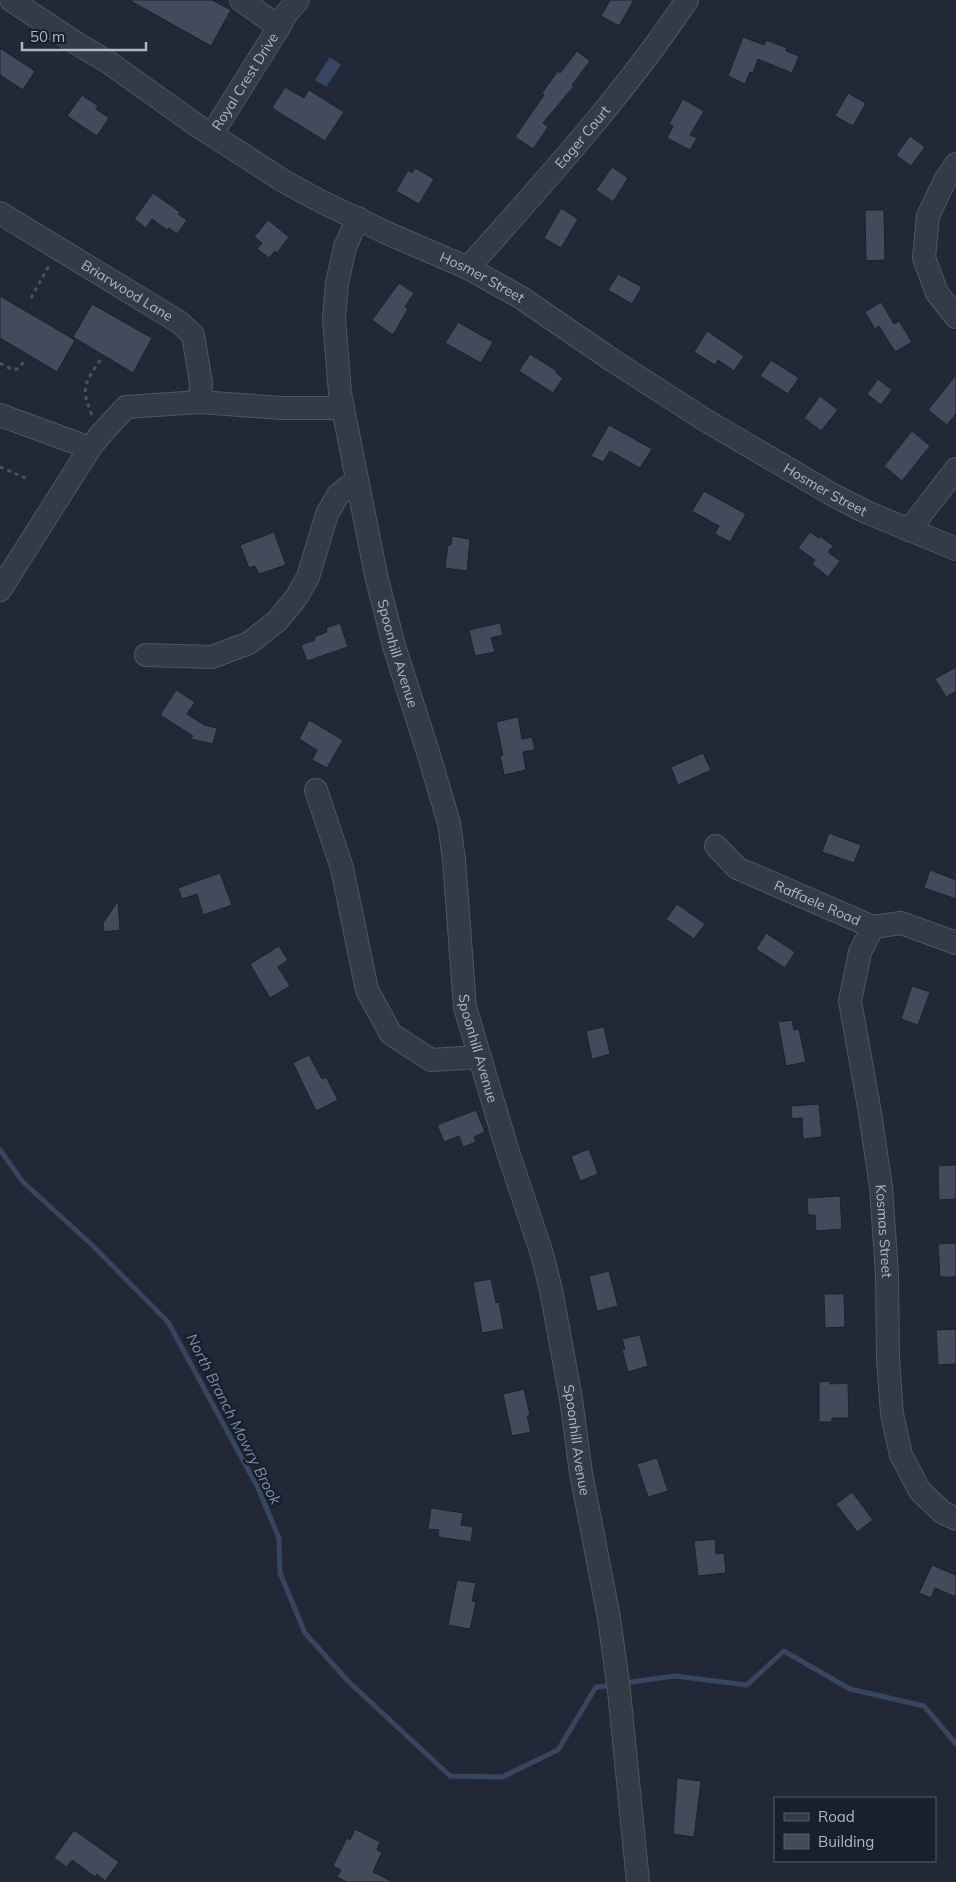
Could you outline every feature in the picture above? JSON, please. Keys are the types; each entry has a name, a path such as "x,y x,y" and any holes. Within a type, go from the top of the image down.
{"street":[{"name":"Hosmer Street","path":"11,0 108,62 285,182 320,201 468,268 520,297 612,360 737,439 841,499 866,512 956,549"},
{"name":"Royal Crest Drive","path":"241,0 279,27"},
{"name":"Royal Crest Drive","path":"212,134 286,14 298,0"},
{"name":"Eager Court","path":"468,268 537,190 614,98 671,24 687,0"},
{"path":"956,164 928,216 924,258 937,293 956,317"},
{"name":"Briarwood Lane","path":"0,212 179,322 193,335 201,383 200,402"},
{"name":"Spoonhill Avenue","path":"358,218 345,247 337,282 334,319 336,356 343,408 368,538 385,610 448,823 454,860 465,1007 507,1149 540,1245 551,1290 571,1399 581,1472 610,1618 638,1882"},
{"path":"0,590 90,448 126,407 200,402 281,408 343,408"},
{"path":"0,415 90,448"},
{"path":"909,530 956,470"},
{"path":"146,655 212,657 248,643 278,621 296,598 308,577 327,514 338,495 357,480"},
{"path":"316,790 342,868 367,990 391,1034 432,1060 480,1057"},
{"name":"Raffaele Road","path":"716,846 736,868 872,927 901,923 956,943"},
{"name":"Kosmas Street","path":"872,927 860,952 850,1001 881,1187 887,1274 888,1359 892,1414 901,1455 920,1491 942,1512 956,1519"}],"path":[{"path":"31,298 48,267"},
{"path":"85,400 86,382 101,359"},
{"path":"0,363 17,369 24,362"},
{"path":"0,467 28,479"}],"water":[{"path":"330,57 341,65 326,87 315,80"}],"building":[{"path":"129,0 212,0 231,10 211,46"},
{"path":"610,0 634,0 619,26 601,16"},
{"path":"743,37 764,45 766,40 787,48 786,51 799,56 792,73 758,59 753,73 750,72 745,84 728,76"},
{"path":"0,48 35,71 23,90 0,75"},
{"path":"577,51 590,61 572,85 574,86 543,123 548,127 533,149 515,137 544,95 542,93 558,71 560,73"},
{"path":"285,87 304,98 309,90 344,112 325,141 272,108"},
{"path":"848,93 866,103 853,126 835,116"},
{"path":"82,95 98,106 96,109 109,118 97,136 67,116"},
{"path":"683,99 704,111 690,135 697,138 690,150 667,138 673,126 669,124"},
{"path":"910,136 925,147 911,166 896,155"},
{"path":"612,167 628,178 613,202 596,190"},
{"path":"415,168 434,179 419,204 396,191 408,170 412,173"},
{"path":"153,193 180,212 178,214 187,220 177,234 169,228 167,230 152,219 146,228 134,219"},
{"path":"561,208 578,219 561,248 544,238"},
{"path":"865,210 884,210 885,260 866,261"},
{"path":"268,220 289,237 277,253 275,251 269,258 257,249 262,243 254,237"},
{"path":"618,274 642,287 632,304 608,290"},
{"path":"399,283 414,293 405,307 408,309 393,335 372,320"},
{"path":"0,296 75,340 57,372 0,338"},
{"path":"881,302 894,324 899,321 912,342 895,352 879,326 875,329 865,312"},
{"path":"92,304 152,338 133,373 73,337"},
{"path":"458,322 493,342 481,363 445,343"},
{"path":"707,331 744,356 734,371 718,360 715,365 694,352"},
{"path":"530,354 557,371 556,373 563,378 553,393 519,371"},
{"path":"771,360 799,378 788,394 760,376"},
{"path":"956,375 956,414 947,425 928,410"},
{"path":"878,379 892,390 881,405 867,394"},
{"path":"820,396 838,410 821,431 804,418"},
{"path":"609,425 652,449 640,468 610,451 603,462 591,456"},
{"path":"912,431 930,446 902,481 884,466"},
{"path":"704,491 746,514 730,542 715,534 719,526 692,511"},
{"path":"274,532 286,565 259,574 255,566 249,568 240,545"},
{"path":"810,532 819,538 820,536 833,546 828,552 840,561 828,577 812,564 815,560 798,548"},
{"path":"452,536 470,539 467,571 445,568 448,545 451,545"},
{"path":"340,623 348,647 307,661 301,645 315,640 314,637 327,632 326,628"},
{"path":"500,623 503,635 491,638 495,652 475,656 469,630"},
{"path":"956,667 956,691 946,697 935,679"},
{"path":"176,690 195,702 187,714 204,725 217,728 213,744 191,739 193,736 160,715"},
{"path":"518,717 522,739 532,737 535,750 523,752 526,770 504,775 500,755 503,755 496,722"},
{"path":"309,720 343,740 327,768 312,760 317,750 299,739"},
{"path":"703,753 711,770 678,785 671,767"},
{"path":"829,833 861,845 854,863 822,852"},
{"path":"930,870 956,880 956,899 924,888"},
{"path":"220,873 232,905 203,915 197,894 182,899 178,888"},
{"path":"118,901 120,930 104,932 103,923"},
{"path":"677,904 705,924 694,939 666,919"},
{"path":"766,933 795,952 785,968 756,949"},
{"path":"279,946 288,960 278,967 290,986 270,998 250,964"},
{"path":"912,986 930,992 918,1025 901,1019"},
{"path":"792,1020 794,1030 799,1029 806,1062 786,1066 778,1022"},
{"path":"604,1027 610,1054 592,1059 586,1031"},
{"path":"309,1055 322,1079 326,1077 338,1100 316,1111 293,1063"},
{"path":"819,1104 822,1137 803,1139 802,1118 792,1119 791,1106"},
{"path":"476,1110 485,1132 474,1137 476,1142 463,1147 459,1136 444,1142 437,1125"},
{"path":"589,1149 598,1174 580,1181 571,1156"},
{"path":"956,1165 956,1199 939,1200 938,1166"},
{"path":"840,1196 842,1229 816,1231 815,1215 808,1215 807,1198"},
{"path":"956,1243 956,1277 940,1277 938,1244"},
{"path":"609,1271 618,1306 597,1311 589,1276"},
{"path":"491,1279 496,1303 499,1302 504,1329 482,1333 473,1282"},
{"path":"824,1294 844,1294 845,1327 825,1328"},
{"path":"956,1329 956,1364 938,1365 936,1330"},
{"path":"640,1335 648,1366 628,1372 622,1350 625,1349 622,1339"},
{"path":"830,1381 830,1384 848,1383 849,1418 832,1418 832,1422 819,1422 819,1382"},
{"path":"524,1389 530,1415 527,1416 531,1432 512,1436 503,1394"},
{"path":"657,1458 668,1491 648,1497 637,1464"},
{"path":"852,1492 873,1520 857,1532 836,1504"},
{"path":"431,1508 463,1513 461,1525 473,1527 471,1542 438,1537 439,1530 428,1529"},
{"path":"715,1539 716,1554 724,1553 726,1573 698,1576 694,1541"},
{"path":"932,1565 956,1575 956,1597 935,1588 931,1598 919,1593"},
{"path":"457,1580 476,1583 472,1601 476,1602 470,1629 448,1625"},
{"path":"677,1778 701,1781 694,1837 673,1834"},
{"path":"355,1829 380,1842 377,1850 382,1852 373,1872 393,1882 347,1882 337,1877 341,1870 333,1866 347,1838 350,1840"},
{"path":"74,1830 119,1862 105,1881 97,1874 95,1877 72,1860 67,1867 54,1858"}],"waterway":[{"name":"North Branch Mowry Brook","path":"0,1150 23,1182 91,1244 168,1322 257,1486 279,1538 280,1573 305,1633 348,1681 450,1776 502,1777 558,1750 596,1687 606,1686"},
{"name":"North Branch Mowry Brook","path":"631,1682 675,1676 747,1685 784,1651 850,1689 924,1706 956,1744"}]}
